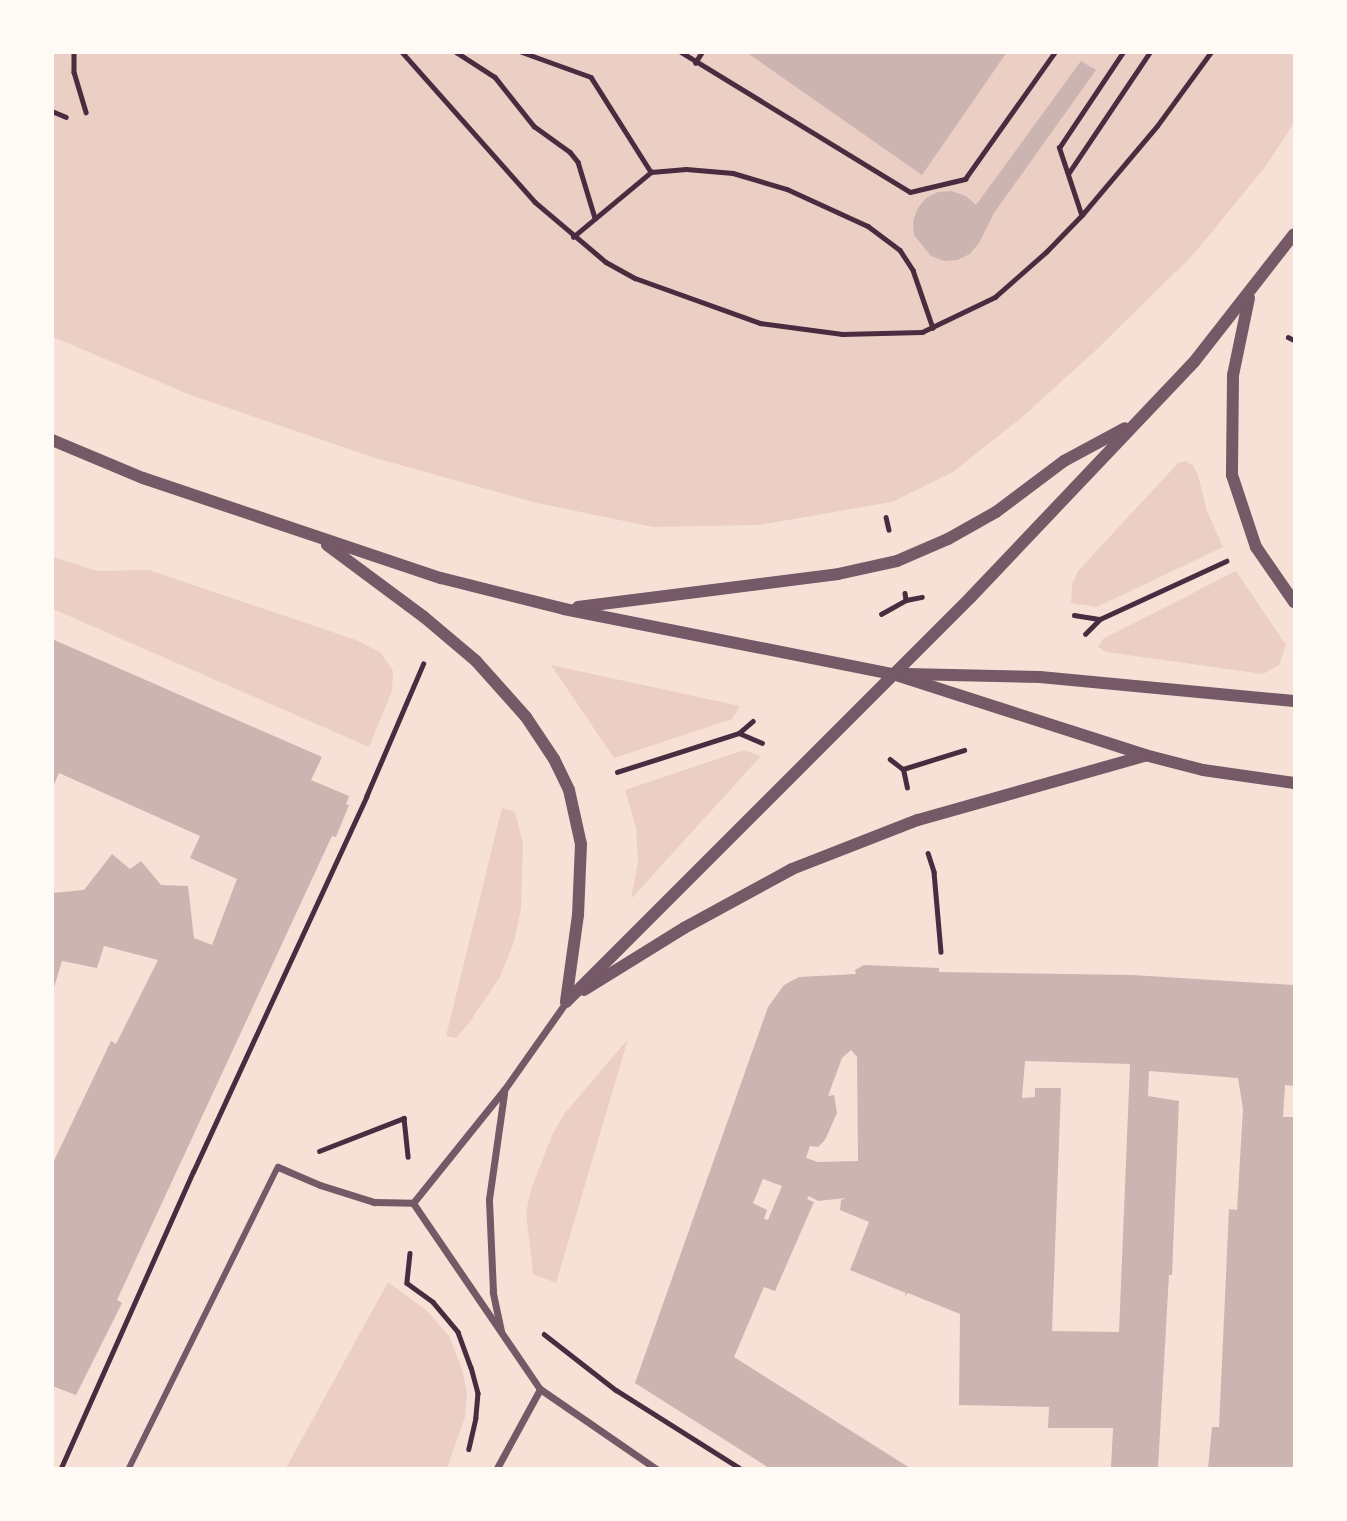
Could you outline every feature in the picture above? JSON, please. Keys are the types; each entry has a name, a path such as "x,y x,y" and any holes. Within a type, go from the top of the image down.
{"street":[{"path":"414,1203 504,1090 566,1002 970,598 1194,362 1294,234"},
{"path":"1249,295 1233,375 1231,475 1256,547 1294,602"},
{"path":"564,609 838,574 897,561 948,539 996,512 1064,461 1136,423"},
{"path":"52,440 143,478 441,578 564,609 893,674 1145,755 1203,770 1294,783"},
{"path":"318,538 424,617 476,661 526,716 554,759 569,790 581,845 578,915 566,1002"},
{"path":"893,674 1040,677 1294,701"},
{"path":"566,1002 684,928 792,869 918,820 1145,755"},
{"path":"502,1335 494,1292 489,1199 504,1090"},
{"path":"129,1468 278,1167 320,1185 374,1202 414,1203"},
{"path":"414,1203 540,1389 655,1468"},
{"path":"497,1468 540,1389"}],"path":[{"path":"74,52 74,72 86,111"},
{"path":"402,52 526,193 573,237 606,262 635,278 760,323 842,334 922,332 995,298 1046,253 1082,215 1157,126 1211,52"},
{"path":"456,52 495,76 534,126 578,162 595,218"},
{"path":"522,52 591,77 650,172"},
{"path":"681,52 910,192 965,179 1055,52"},
{"path":"695,63 702,52"},
{"path":"1082,215 1059,148 1123,52"},
{"path":"1068,175 1150,52"},
{"path":"52,111 66,117"},
{"path":"573,237 650,172 685,169 733,173 787,189 868,226 900,250 914,270 933,328"},
{"path":"1287,337 1294,340"},
{"path":"886,517 890,531"},
{"path":"1085,634 1100,620 1230,559"},
{"path":"903,586 906,600"},
{"path":"881,614 906,600 931,595"},
{"path":"1074,615 1100,620"},
{"path":"61,1468 193,1172 366,797 423,664"},
{"path":"617,772 739,733 754,721"},
{"path":"739,733 762,743"},
{"path":"903,769 964,750"},
{"path":"890,760 903,769 907,789"},
{"path":"928,852 934,872 941,953"},
{"path":"278,1167 404,1118"},
{"path":"414,1203 407,1283 433,1303 458,1332 471,1367 478,1393 477,1418 468,1455"},
{"path":"544,1334 616,1390 740,1468"}],"shaded area":[{"path":"52,53 1294,53 1294,123 1265,167 1193,255 1094,352 1020,419 953,472 892,502 759,525 653,527 537,503 375,458 193,396 53,337"},
{"path":"1186,461 1193,465 1198,475 1207,511 1223,547 1097,607 1071,603 1072,584 1078,571 1178,463"},
{"path":"53,557 97,571 149,570 356,640 381,653 393,671 392,691 369,747 53,609"},
{"path":"1236,571 1286,645 1279,665 1263,674 1106,652 1098,647 1103,639"},
{"path":"551,665 740,706 732,719 614,758"},
{"path":"744,750 761,756 631,899 638,862 636,828 625,790"},
{"path":"502,808 515,812 523,844 521,908 514,942 500,977 469,1023 456,1038 446,1036"},
{"path":"628,1039 556,1283 533,1274 526,1213 531,1189 553,1133 565,1113"},
{"path":"388,1282 427,1311 449,1336 462,1369 467,1393 465,1417 447,1468 286,1468"}],"building":[{"path":"746,52 1007,52 922,175"},
{"path":"1081,61 1096,70 994,213 979,243 970,254 957,260 944,261 931,256 914,235 913,221 918,208 926,198 938,192 951,191 966,196 976,205"},
{"path":"52,639 322,757 311,780 349,796 346,804 349,805 336,837 332,836 117,1300 122,1303 76,1395 52,1386 52,1165 111,1041 116,1044 158,960 104,946 97,968 62,961 52,994 52,893 84,890 112,854 130,869 141,861 161,885 188,886 194,938 212,945 237,879 190,858 200,836 59,773 52,789"},
{"path":"864,965 939,968 939,972 1133,975 1294,985 1294,1086 1285,1085 1283,1117 1294,1117 1294,1468 1208,1468 1212,1427 1219,1427 1229,1209 1237,1210 1243,1109 1238,1078 1149,1071 1148,1096 1179,1101 1172,1275 1169,1275 1158,1468 1111,1468 1113,1428 1048,1428 1049,1407 959,1405 960,1314 908,1293 904,1297 906,1293 850,1270 869,1222 840,1210 841,1200 846,1198 818,1201 809,1196 807,1199 814,1202 775,1291 764,1287 734,1357 910,1468 769,1468 635,1383 768,1007 784,985 799,977 856,974 855,970","holes":["851,1050 857,1057 858,1161 818,1162 806,1158 810,1146 818,1147 825,1140 837,1113 834,1095 828,1096 842,1058","1025,1061 1130,1064 1119,1332 1052,1331 1061,1088 1035,1088 1035,1097 1022,1098","763,1179 782,1186 768,1220 764,1219 767,1210 753,1203"]}]}
